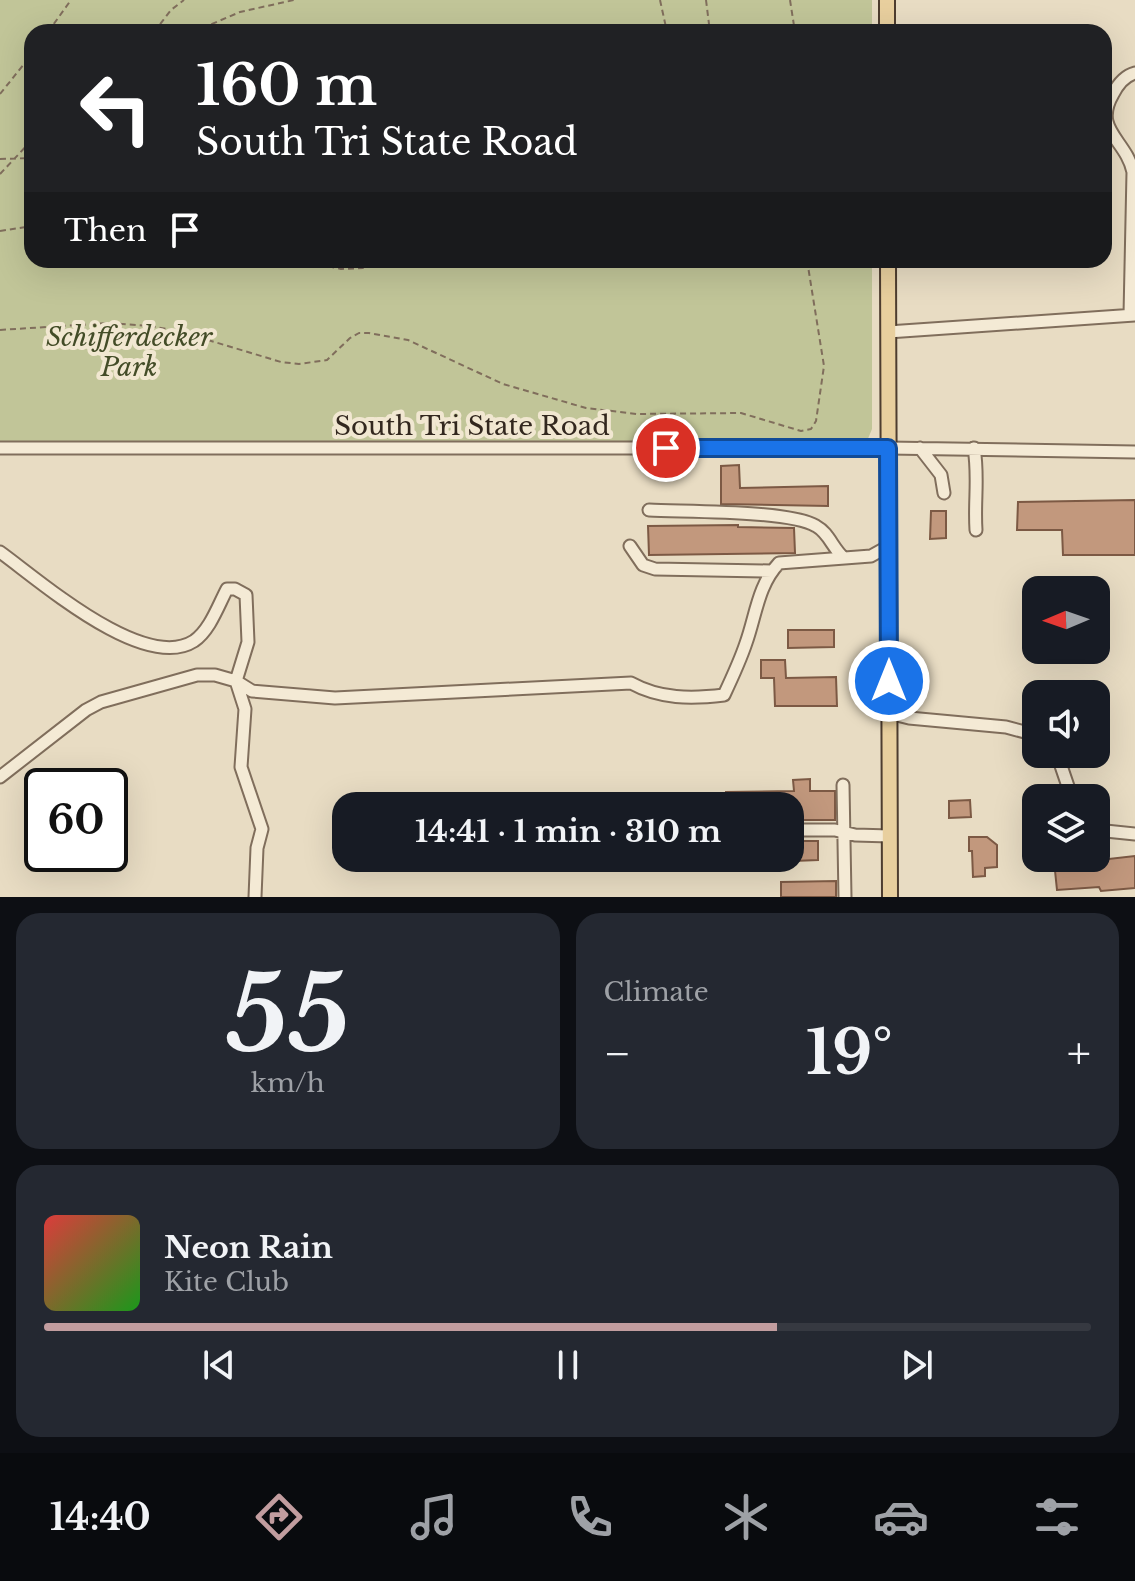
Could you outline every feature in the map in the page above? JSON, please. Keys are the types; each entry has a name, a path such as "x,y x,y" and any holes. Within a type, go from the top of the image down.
{"main road":[{"path":"887,0 887,24"},
{"path":"888,268 890,897"}],"street":[{"path":"1112,96 1124,78 1135,73"},
{"path":"888,332 1132,315 1133,172 1130,157 1112,135"},
{"name":"South Tri State Road","path":"0,448 974,448 1135,452"},
{"path":"920,448 941,475 944,493"},
{"path":"974,448 978,474 974,496 976,530"},
{"path":"649,510 799,520 814,524 824,532 844,558"},
{"path":"630,546 643,565 655,569 771,571"},
{"path":"0,777 86,710 101,702 197,675 215,675 236,681 252,691 335,698 631,683 653,695 724,695 744,650 754,611 771,571 779,563 871,556 889,546"},
{"path":"0,552 93,621 162,649 193,642 209,623 227,589 235,589 246,595 248,642 236,681 245,709 241,767 262,829 257,848 255,897"},
{"path":"889,708 897,715 909,718 1022,731"},
{"path":"843,785 845,897"},
{"path":"804,830 890,836"},
{"path":"1110,834 1135,834"}],"path":[{"path":"54,24 71,0"},
{"path":"160,24 184,0"},
{"path":"212,24 240,12 294,0"},
{"path":"660,0 665,24"},
{"path":"706,0 709,24"},
{"path":"790,0 794,24"},
{"path":"0,94 24,64"},
{"path":"0,174 24,148"},
{"path":"0,159 24,158"},
{"path":"0,231 24,227"},
{"path":"336,268 350,271 363,268"},
{"path":"0,330 108,323 150,326 178,331 281,362 299,364 327,360 350,338 359,333 369,333 408,340 503,384 586,408 637,414 741,413 806,431 816,421 824,366 808,268"}],"green space":[{"name":"Schifferdecker Park","path":"0,0 872,0 872,24 24,24 24,268 872,268 872,429 867,441 862,444 0,445"}],"building":[{"path":"739,465 740,488 828,486 828,506 721,504 721,466"},
{"path":"1135,500 1135,555 1063,555 1062,530 1017,530 1018,502"},
{"path":"931,511 946,511 946,538 930,539"},
{"path":"648,526 794,528 795,553 649,555"},
{"path":"788,630 834,630 834,647 788,648"},
{"path":"761,660 785,660 786,678 836,677 837,706 775,706 774,678 761,678"},
{"path":"810,779 810,791 835,791 835,820 804,820 804,792 726,792 794,791 793,780"},
{"path":"970,800 971,817 949,818 949,801"},
{"path":"969,837 987,837 997,845 997,867 985,868 985,876 973,877"},
{"path":"804,841 818,841 818,860 804,861"},
{"path":"1135,856 1135,888 1057,890 1055,872 1110,872 1110,859"},
{"path":"836,881 836,897 781,897 781,882"}],"route":[{"path":"666,448 888,448 889,681"}]}
